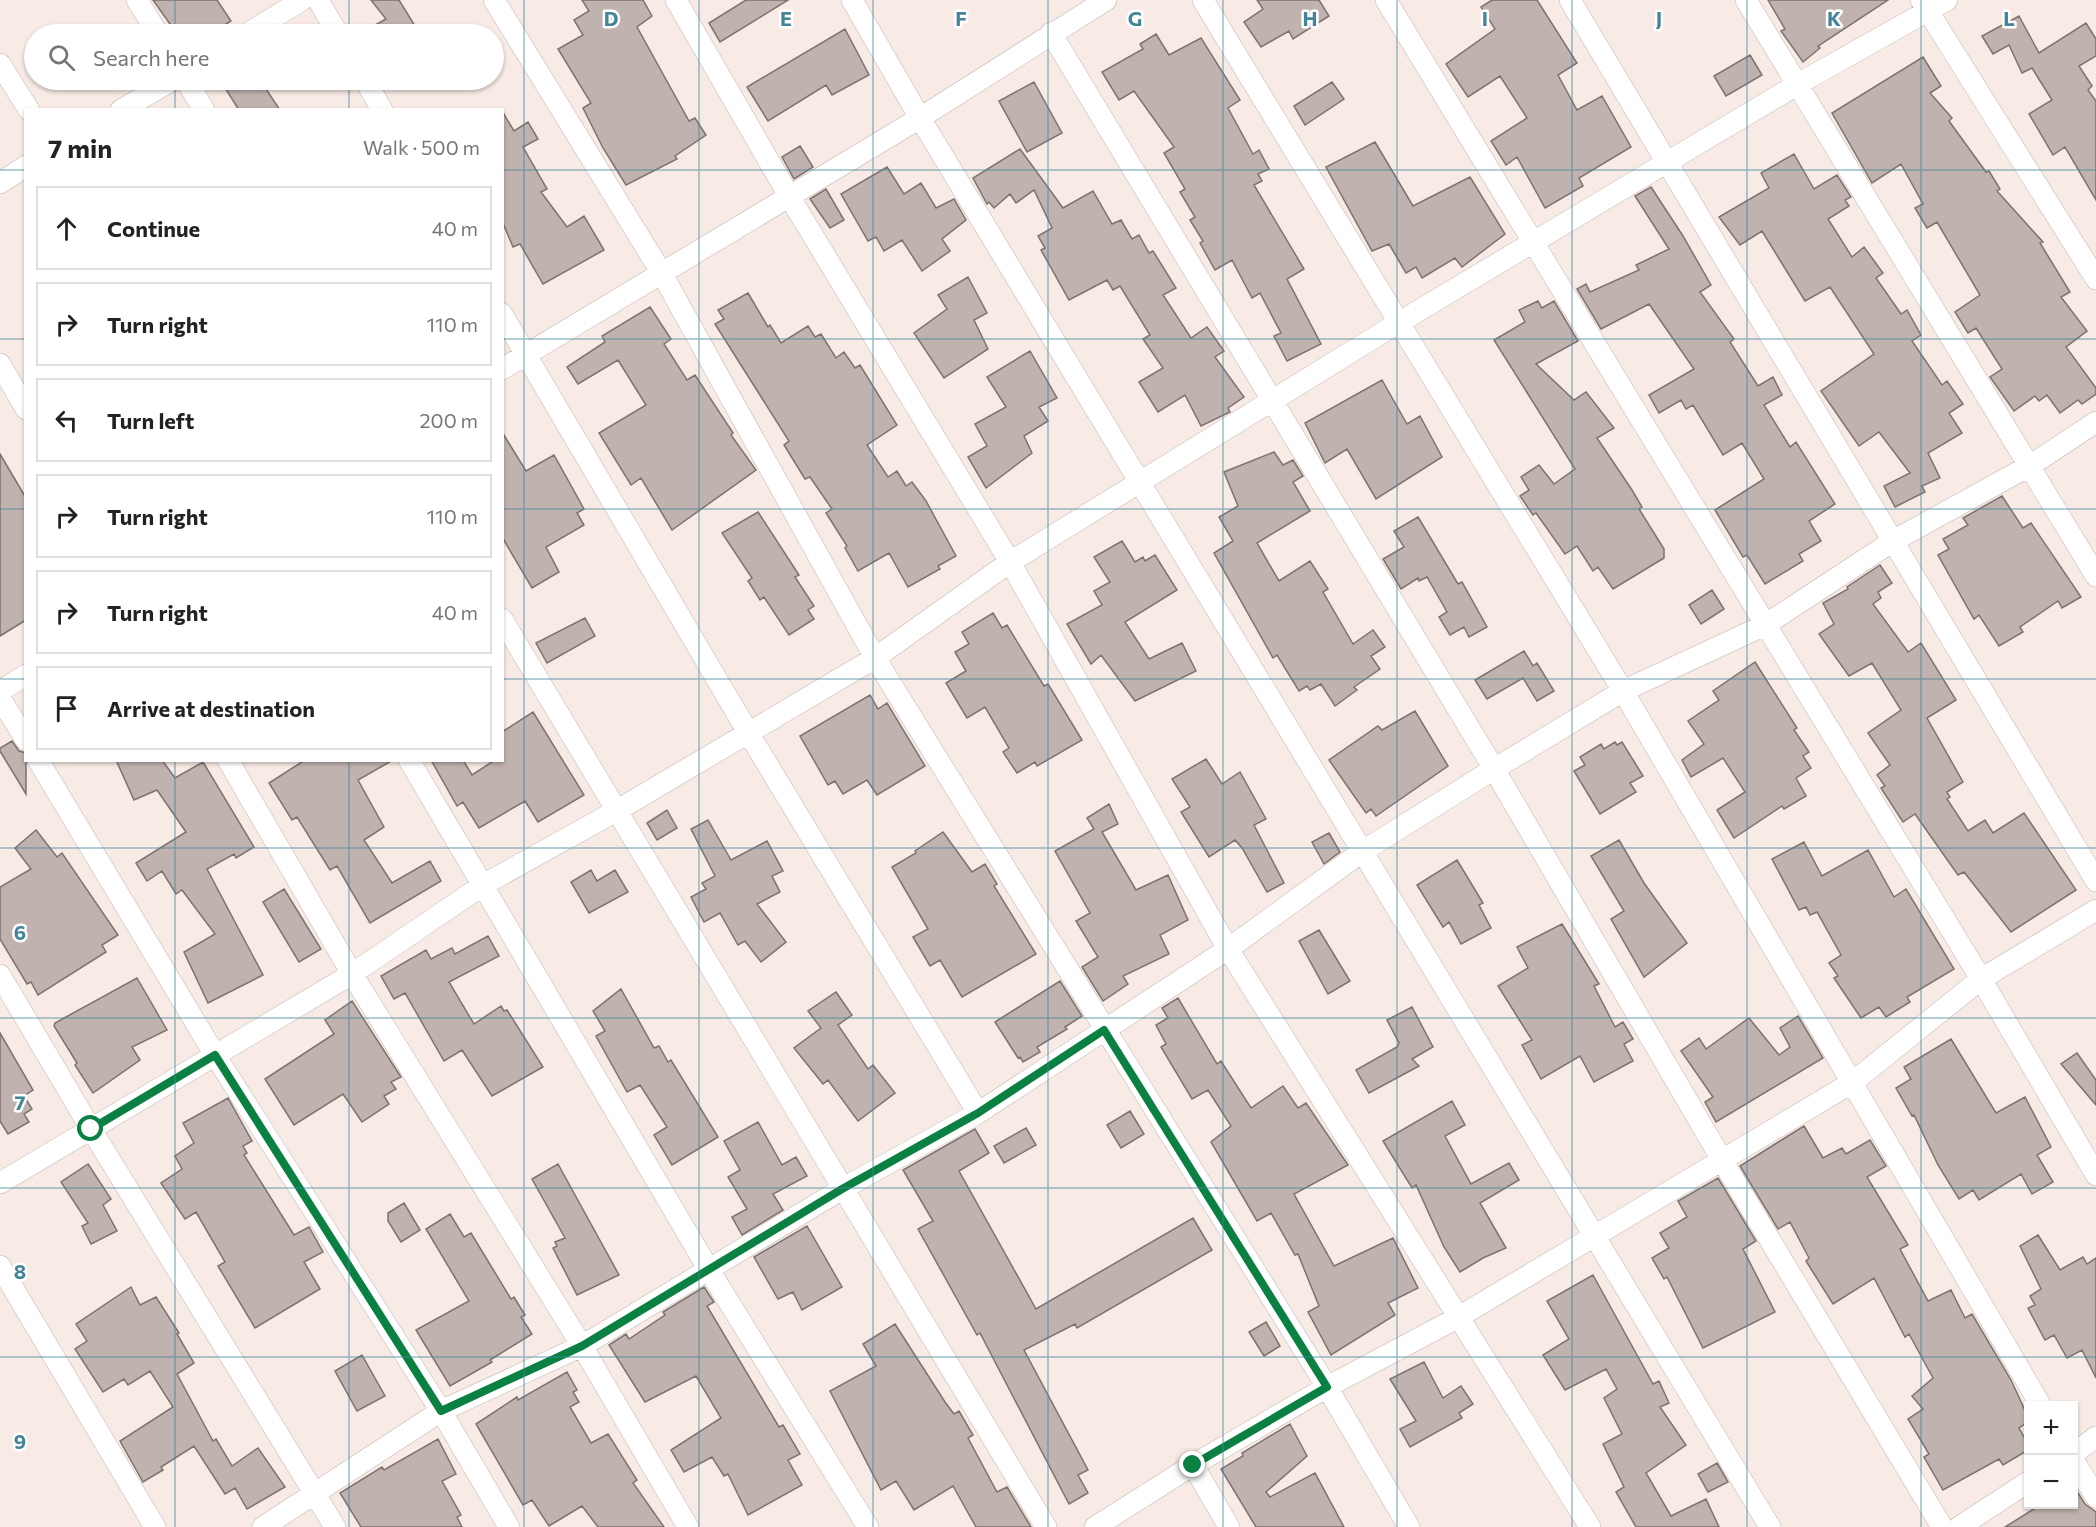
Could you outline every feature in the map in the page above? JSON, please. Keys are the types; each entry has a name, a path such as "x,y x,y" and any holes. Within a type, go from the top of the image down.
{"street":[{"path":"137,0 152,24"},
{"path":"263,24 302,0"},
{"path":"318,0 332,24"},
{"path":"494,0 662,272 875,658 1327,1387 1408,1527"},
{"path":"676,0 789,196 1010,562 1228,949 1456,1318 1590,1527"},
{"path":"852,0 920,118 1770,1527"},
{"path":"504,368 920,118 1106,0"},
{"path":"1203,0 1623,692 2038,1401"},
{"path":"1386,0 1981,979 2096,1175"},
{"path":"1570,0 2096,881"},
{"path":"1746,0 2031,465 2096,576"},
{"path":"0,1183 352,974 483,885 749,734 875,658 1010,562 1398,323 1924,6 1947,0"},
{"path":"1924,6 2096,279"},
{"path":"1051,33 1494,769 1722,1160 1942,1527"},
{"path":"0,64 27,108"},
{"path":"125,108 156,90"},
{"path":"192,90 203,108"},
{"path":"371,90 381,108"},
{"path":"0,183 24,167"},
{"path":"504,317 749,734 978,1113"},
{"path":"0,364 24,406"},
{"path":"263,1527 441,1411 582,1346 842,1189 978,1113 1228,949 1363,851 1494,769 1623,692 1765,625 1893,541 2031,465 2096,422"},
{"path":"504,622 1046,1527"},
{"path":"0,691 24,676"},
{"path":"0,698 24,737"},
{"path":"39,762 215,1055 441,1411 509,1527"},
{"path":"229,762 352,974 582,1346 688,1527"},
{"path":"411,762 709,1270 868,1527"},
{"path":"1095,1527 1193,1465 1327,1387 1456,1318 1853,1082 1981,979 2096,910"},
{"path":"0,975 91,1129 335,1527"},
{"path":"0,1266 155,1527"},
{"path":"2078,1450 2096,1437"},
{"path":"1193,1465 1229,1527"},
{"path":"2078,1469 2096,1497"},
{"path":"1959,1527 2024,1485"}],"building":[{"path":"153,0 217,0 231,21 226,24 170,24"},
{"path":"371,0 399,0 414,24 377,24 386,19"},
{"path":"582,0 643,0 652,16 637,27 689,121 695,118 706,135 675,156 677,159 626,185 603,148 583,108 591,103 558,49 583,35 574,20 589,11"},
{"path":"746,0 788,0 720,42 709,23"},
{"path":"1257,0 1319,0 1329,16 1293,39 1289,31 1261,47 1244,22 1263,9"},
{"path":"1492,0 1537,0 1577,63 1558,75 1577,110 1602,96 1631,147 1579,178 1583,186 1545,208 1517,157 1506,165 1491,141 1527,118 1500,76 1468,97 1446,64 1495,29 1481,7"},
{"path":"1768,0 1888,0 1818,46 1820,48 1803,62 1781,31 1785,29"},
{"path":"2019,16 2039,53 2086,23 2096,39 2096,56 2079,66 2092,86 2088,90 2096,101 2096,200 2065,147 2053,155 2029,114 2052,100 2032,68 2022,73 2009,45 1993,54 1982,36"},
{"path":"845,29 869,75 832,95 826,85 768,121 747,87"},
{"path":"1156,34 1169,55 1201,38 1240,100 1228,108 1253,154 1259,150 1269,169 1258,174 1262,181 1254,185 1304,269 1287,279 1321,344 1287,361 1274,336 1281,333 1260,293 1252,298 1232,260 1215,270 1200,243 1203,241 1190,220 1195,217 1180,192 1185,189 1164,153 1174,147 1134,91 1119,100 1102,72 1143,49 1140,44"},
{"path":"1750,55 1762,75 1726,96 1714,76"},
{"path":"1923,57 1941,86 1930,93 1952,118 1949,121 1986,172 1989,171 2000,189 1997,191 2043,242 2040,243 2070,292 2061,297 2087,331 2066,347 2096,388 2096,394 2082,404 2078,400 2060,413 2047,395 2039,401 2035,396 2014,411 1990,377 2002,369 1976,328 1968,333 1955,312 1980,295 1937,222 1927,228 1915,208 1923,204 1901,164 1872,183 1832,113"},
{"path":"1034,82 1062,133 1027,152 999,101"},
{"path":"1332,82 1344,99 1305,125 1294,106"},
{"path":"226,90 267,90 279,108 238,108"},
{"path":"504,114 514,131 528,122 538,139 523,147 547,189 541,192 567,227 584,216 604,250 543,284 520,244 513,247 504,226"},
{"path":"1375,142 1413,206 1470,177 1505,234 1462,267 1455,258 1422,278 1416,267 1406,273 1389,244 1372,251 1326,167"},
{"path":"800,146 813,167 794,179 782,157"},
{"path":"1020,149 1063,208 1093,191 1112,224 1121,220 1132,239 1139,235 1149,253 1153,251 1176,288 1163,295 1191,338 1207,327 1224,351 1215,357 1244,397 1228,408 1230,412 1201,426 1185,395 1158,412 1139,382 1163,368 1143,339 1150,335 1120,286 1113,290 1107,280 1069,300 1041,250 1045,248 1038,236 1052,228 1034,190 1016,203 1010,194 994,208 989,202 987,204 973,178"},
{"path":"1794,154 1814,189 1837,175 1851,197 1845,200 1849,206 1828,219 1852,257 1864,247 1883,273 1876,278 1901,314 1907,310 1921,335 1912,341 1942,385 1947,381 1963,404 1949,413 1962,433 1928,453 1940,478 1922,486 1925,492 1895,507 1884,486 1910,473 1879,432 1859,446 1821,391 1874,354 1830,287 1805,301 1762,231 1740,245 1719,217 1769,188 1761,173"},
{"path":"887,167 904,194 921,183 936,208 954,199 966,220 942,239 950,251 922,271 902,240 884,251 876,237 868,241 841,194"},
{"path":"1651,187 1711,285 1700,292 1734,339 1730,342 1758,386 1773,377 1782,395 1764,405 1790,447 1796,442 1835,504 1809,521 1821,541 1799,554 1803,561 1765,584 1747,555 1743,557 1715,510 1764,479 1742,443 1723,455 1693,405 1686,409 1681,400 1659,413 1649,395 1694,369 1649,304 1601,329 1577,289 1586,284 1590,292 1639,270 1636,265 1669,249 1635,196"},
{"path":"826,189 844,220 830,228 810,199"},
{"path":"968,277 987,313 974,320 988,349 944,378 914,333 947,309 938,295"},
{"path":"748,293 768,327 770,325 781,343 808,326 815,337 821,334 836,358 844,352 855,368 860,365 897,425 867,445 888,477 897,471 906,486 912,482 926,501 956,556 938,566 940,569 908,587 889,553 858,571 845,548 847,546 826,513 832,509 810,477 805,479 784,445 789,441 715,324 724,319 718,310"},
{"path":"1538,301 1542,308 1554,301 1578,341 1536,364 1574,400 1586,392 1614,428 1597,438 1632,490 1642,507 1639,509 1664,549 1664,558 1613,589 1598,567 1593,571 1577,546 1565,554 1536,513 1533,515 1520,496 1529,490 1521,477 1539,465 1554,484 1575,469 1494,340 1525,322 1519,310"},
{"path":"650,307 671,339 664,344 687,380 695,375 733,433 731,435 756,470 672,530 641,478 631,485 599,433 646,405 618,360 578,384 567,367 605,342 602,336"},
{"path":"1030,351 1057,398 1039,407 1048,421 1024,436 1032,453 986,488 968,457 987,446 975,424 1006,407 987,377"},
{"path":"1382,380 1407,424 1420,416 1442,457 1376,499 1347,449 1325,463 1305,423"},
{"path":"504,435 526,471 554,455 584,509 577,513 584,525 546,547 559,572 532,588 504,540"},
{"path":"1274,452 1283,465 1293,460 1303,476 1293,482 1310,511 1257,543 1279,581 1310,561 1328,589 1323,592 1353,644 1373,630 1385,647 1371,656 1380,669 1354,687 1357,690 1335,706 1321,684 1310,690 1307,686 1299,691 1277,655 1273,658 1214,553 1233,541 1219,517 1238,506 1224,472"},
{"path":"0,454 24,495 24,621 0,636"},
{"path":"2002,496 2023,528 2031,523 2081,597 2062,608 2058,601 2020,627 2023,632 1999,646 1979,615 1974,619 1938,555 1949,549 1943,539 1968,525 1963,518"},
{"path":"758,512 799,575 795,577 814,606 808,610 814,619 789,635 764,597 760,600 748,581 752,578 722,533"},
{"path":"1418,517 1458,584 1462,582 1487,627 1469,637 1464,627 1450,635 1439,617 1447,612 1427,577 1419,581 1418,578 1401,589 1383,559 1404,547 1394,531"},
{"path":"1122,541 1135,562 1143,557 1145,561 1155,555 1177,590 1125,622 1149,659 1182,643 1196,671 1135,701 1101,655 1091,664 1067,624 1102,605 1094,591 1110,582 1094,557"},
{"path":"1880,565 1892,583 1878,592 1881,598 1873,604 1908,652 1921,643 1956,700 1927,718 1963,782 1947,792 1950,797 1947,799 1968,831 1985,820 1993,833 2024,813 2076,890 2011,932 1964,872 1958,875 1915,814 1903,822 1881,788 1885,786 1877,775 1890,765 1868,733 1901,710 1872,663 1849,676 1819,634 1834,624 1823,603 1848,589 1847,587"},
{"path":"1712,590 1724,609 1701,624 1689,605"},
{"path":"993,613 1002,628 1007,625 1044,686 1048,684 1082,740 1037,766 1035,762 1017,773 1003,752 1009,748 985,707 967,718 946,683 966,671 955,652 969,644 962,632"},
{"path":"585,618 595,636 547,663 536,643"},
{"path":"1524,651 1533,666 1537,663 1554,691 1537,701 1523,678 1487,699 1475,680"},
{"path":"1755,662 1797,728 1794,730 1809,752 1803,756 1811,768 1796,778 1806,796 1784,809 1782,806 1734,838 1717,810 1745,792 1723,758 1691,777 1682,760 1704,744 1688,721 1719,700 1713,691"},
{"path":"870,695 878,709 887,703 925,766 877,795 867,780 843,794 835,781 828,785 800,736"},
{"path":"1415,711 1448,766 1376,816 1371,809 1366,813 1329,760 1378,726 1382,730"},
{"path":"533,712 584,795 538,822 525,801 479,828 463,802 457,806 432,762 464,762 472,775 492,762 504,762 504,731"},
{"path":"12,741 19,751 24,752 26,794 0,751 0,748"},
{"path":"1615,742 1617,745 1622,742 1643,776 1630,783 1636,792 1600,814 1574,771 1585,765 1580,757 1601,744 1604,749"},
{"path":"1206,759 1222,784 1240,772 1266,819 1254,825 1284,883 1267,892 1235,840 1209,857 1181,812 1190,807 1172,779"},
{"path":"117,762 163,762 175,778 203,762 254,847 236,858 234,854 207,869 263,975 208,1003 184,952 215,934 182,890 176,894 162,871 147,881 136,863 186,832 157,790 134,800"},
{"path":"302,762 390,762 358,780 384,827 364,840 392,883 430,861 441,881 370,923 337,866 330,870 297,817 292,820 269,783"},
{"path":"1109,804 1118,824 1102,832 1136,890 1168,875 1188,920 1160,935 1169,954 1123,976 1128,984 1103,1001 1082,967 1098,957 1076,921 1090,913 1055,851 1094,829 1087,818"},
{"path":"667,810 677,828 657,840 647,823"},
{"path":"708,820 731,860 767,841 783,871 772,876 780,892 757,904 786,942 761,962 745,941 738,945 720,913 704,922 691,897 706,889 702,883 715,876 691,829"},
{"path":"36,830 57,857 62,853 118,935 102,945 106,952 38,995 31,982 27,984 0,939 0,887 31,869 15,848"},
{"path":"943,832 972,872 985,864 997,884 994,886 1036,954 962,997 940,960 930,966 913,937 928,929 892,867 916,853 915,851"},
{"path":"1329,833 1340,852 1324,864 1312,842"},
{"path":"1619,840 1644,883 1687,943 1644,977 1611,919 1624,911 1591,856"},
{"path":"1804,842 1822,876 1868,850 1894,897 1906,889 1954,969 1907,997 1910,1002 1886,1017 1879,1007 1861,1018 1834,978 1838,976 1829,963 1841,955 1817,912 1810,915 1806,907 1799,910 1772,859"},
{"path":"1457,860 1483,903 1479,905 1491,928 1461,944 1449,922 1443,927 1417,885"},
{"path":"591,870 597,881 615,870 628,892 589,913 571,882"},
{"path":"284,889 321,949 299,962 263,902"},
{"path":"1562,924 1599,984 1594,986 1615,1027 1623,1022 1633,1039 1624,1044 1633,1061 1594,1082 1580,1056 1541,1079 1522,1045 1532,1040 1498,986 1528,968 1517,947"},
{"path":"1319,930 1350,981 1328,994 1299,941"},
{"path":"488,936 499,956 449,982 474,1024 501,1006 504,1011 507,1010 543,1067 492,1096 462,1050 444,1061 405,993 394,999 381,976 426,950 431,959 452,948 455,954"},
{"path":"137,978 167,1030 132,1047 140,1060 93,1093 75,1065 77,1063 54,1026 55,1023"},
{"path":"1060,981 1082,1016 1065,1027 1067,1029 1037,1047 1040,1052 1023,1062 1020,1057 1018,1058 995,1022"},
{"path":"621,989 654,1048 659,1046 668,1062 671,1060 718,1137 672,1165 654,1135 667,1127 640,1085 627,1092 596,1036 605,1031 593,1011"},
{"path":"836,992 852,1015 838,1025 868,1069 873,1065 895,1093 858,1121 828,1080 823,1084 794,1048 821,1028 808,1011"},
{"path":"1178,998 1217,1064 1221,1061 1251,1108 1283,1086 1298,1108 1306,1103 1348,1165 1294,1194 1334,1266 1393,1238 1418,1288 1388,1303 1395,1315 1331,1355 1308,1312 1319,1306 1298,1254 1295,1255 1271,1213 1257,1221 1211,1142 1231,1126 1208,1090 1192,1099 1161,1047 1166,1044 1156,1025 1168,1018 1162,1008"},
{"path":"352,1001 401,1077 391,1082 396,1089 384,1096 389,1104 362,1122 343,1094 294,1125 265,1079 334,1034 325,1020"},
{"path":"1412,1007 1433,1047 1412,1059 1419,1066 1369,1093 1356,1070 1397,1047 1399,1043 1387,1020"},
{"path":"1798,1016 1823,1058 1716,1122 1705,1102 1713,1097 1681,1051 1699,1038 1706,1049 1749,1018 1779,1055 1790,1047 1780,1028"},
{"path":"0,1033 33,1090 24,1096 32,1109 24,1114 29,1122 8,1134 0,1121"},
{"path":"1951,1039 1996,1113 2025,1097 2051,1147 2037,1155 2053,1182 2032,1194 2021,1174 1979,1200 1973,1190 1959,1199 1938,1165 1914,1115 1912,1116 1896,1088 1911,1079 1904,1067"},
{"path":"2077,1053 2096,1080 2096,1105 2061,1064"},
{"path":"228,1098 252,1141 243,1146 247,1153 244,1155 294,1235 309,1227 323,1252 304,1262 320,1289 255,1328 218,1266 225,1262 196,1212 185,1219 161,1183 182,1169 175,1156 194,1143 183,1123"},
{"path":"1452,1101 1465,1125 1445,1136 1471,1184 1509,1163 1519,1180 1480,1203 1506,1248 1460,1272 1444,1247 1416,1185 1412,1188 1383,1141"},
{"path":"1130,1111 1144,1134 1121,1148 1107,1125"},
{"path":"758,1122 782,1165 796,1157 807,1176 773,1194 783,1210 742,1235 732,1217 747,1209 728,1177 740,1170 724,1141"},
{"path":"1804,1126 1823,1158 1842,1148 1846,1154 1870,1140 1886,1166 1867,1177 1908,1245 1900,1249 1928,1301 1951,1290 1965,1318 1972,1314 2011,1380 2024,1408 2024,1425 2019,1428 2024,1437 2024,1452 2003,1465 1999,1459 1943,1490 1924,1457 1929,1454 1908,1419 1923,1409 1912,1396 1933,1378 1909,1334 1905,1337 1874,1278 1833,1304 1806,1261 1809,1258 1790,1222 1778,1229 1740,1166"},
{"path":"1026,1128 1036,1145 1004,1163 994,1146"},
{"path":"975,1129 989,1153 959,1171 1036,1309 1193,1218 1212,1250 1077,1328 1075,1324 1024,1350 1088,1470 1078,1475 1088,1493 1069,1504 980,1333 977,1335 918,1229 933,1221 903,1170"},
{"path":"88,1164 111,1199 103,1205 117,1231 91,1244 82,1226 88,1223 61,1182"},
{"path":"558,1164 619,1275 577,1295 553,1248 557,1246 555,1242 565,1238 532,1179"},
{"path":"1718,1178 1756,1241 1743,1249 1775,1312 1703,1348 1667,1277 1664,1279 1652,1258 1669,1248 1660,1233 1687,1217 1678,1201"},
{"path":"404,1203 420,1230 401,1242 388,1221 388,1213"},
{"path":"450,1214 464,1237 471,1233 511,1299 514,1297 525,1315 521,1317 532,1334 490,1360 492,1362 450,1386 416,1330 469,1301 426,1229"},
{"path":"807,1226 842,1287 802,1310 793,1292 778,1299 754,1257"},
{"path":"2038,1235 2060,1270 2083,1257 2087,1264 2096,1258 2096,1378 2082,1350 2067,1358 2054,1335 2045,1340 2028,1308 2035,1305 2030,1296 2041,1289 2020,1246"},
{"path":"1593,1275 1653,1384 1659,1381 1669,1403 1660,1407 1686,1445 1646,1473 1671,1516 1706,1499 1719,1527 1636,1527 1616,1492 1624,1487 1603,1444 1622,1434 1604,1398 1617,1389 1606,1369 1565,1390 1543,1355 1569,1339 1547,1301"},
{"path":"131,1287 140,1305 156,1297 179,1333 177,1334 194,1363 177,1374 213,1441 216,1439 232,1466 258,1448 285,1487 247,1509 235,1488 225,1494 194,1446 161,1467 163,1470 143,1482 120,1441 173,1407 150,1371 128,1385 124,1379 103,1392 75,1349 87,1341 76,1324"},
{"path":"704,1287 714,1302 707,1306 779,1427 783,1425 800,1454 788,1460 802,1485 748,1515 728,1474 724,1476 712,1457 684,1472 671,1450 721,1418 696,1376 645,1402 609,1345 626,1334 629,1339 665,1315 663,1312"},
{"path":"1266,1322 1280,1346 1264,1356 1249,1332"},
{"path":"895,1324 945,1402 954,1414 959,1411 973,1435 968,1438 997,1492 1007,1487 1031,1527 976,1527 953,1486 914,1510 896,1481 881,1490 830,1391 876,1366 863,1344"},
{"path":"362,1355 385,1396 357,1411 335,1371"},
{"path":"1424,1362 1443,1398 1461,1386 1473,1404 1459,1413 1462,1418 1410,1447 1400,1429 1416,1421 1390,1379"},
{"path":"567,1372 577,1390 573,1392 579,1402 570,1407 591,1443 608,1434 637,1480 633,1483 664,1527 598,1527 582,1506 549,1526 532,1500 523,1505 476,1424 517,1397 518,1400"},
{"path":"1290,1424 1307,1456 1266,1492 1270,1497 1315,1473 1344,1527 1256,1527 1221,1469 1243,1456 1242,1453"},
{"path":"438,1439 456,1474 442,1481 461,1515 457,1517 462,1527 361,1527 340,1493 382,1467 384,1470"},
{"path":"1717,1463 1728,1482 1708,1492 1698,1474"},
{"path":"2078,1493 2085,1504 2096,1512 2096,1527 2005,1527 2034,1509 2078,1509"}],"route":[{"path":"91,1129 215,1055 441,1411 582,1346 842,1189 978,1113 1104,1030 1327,1387 1193,1465"}]}
